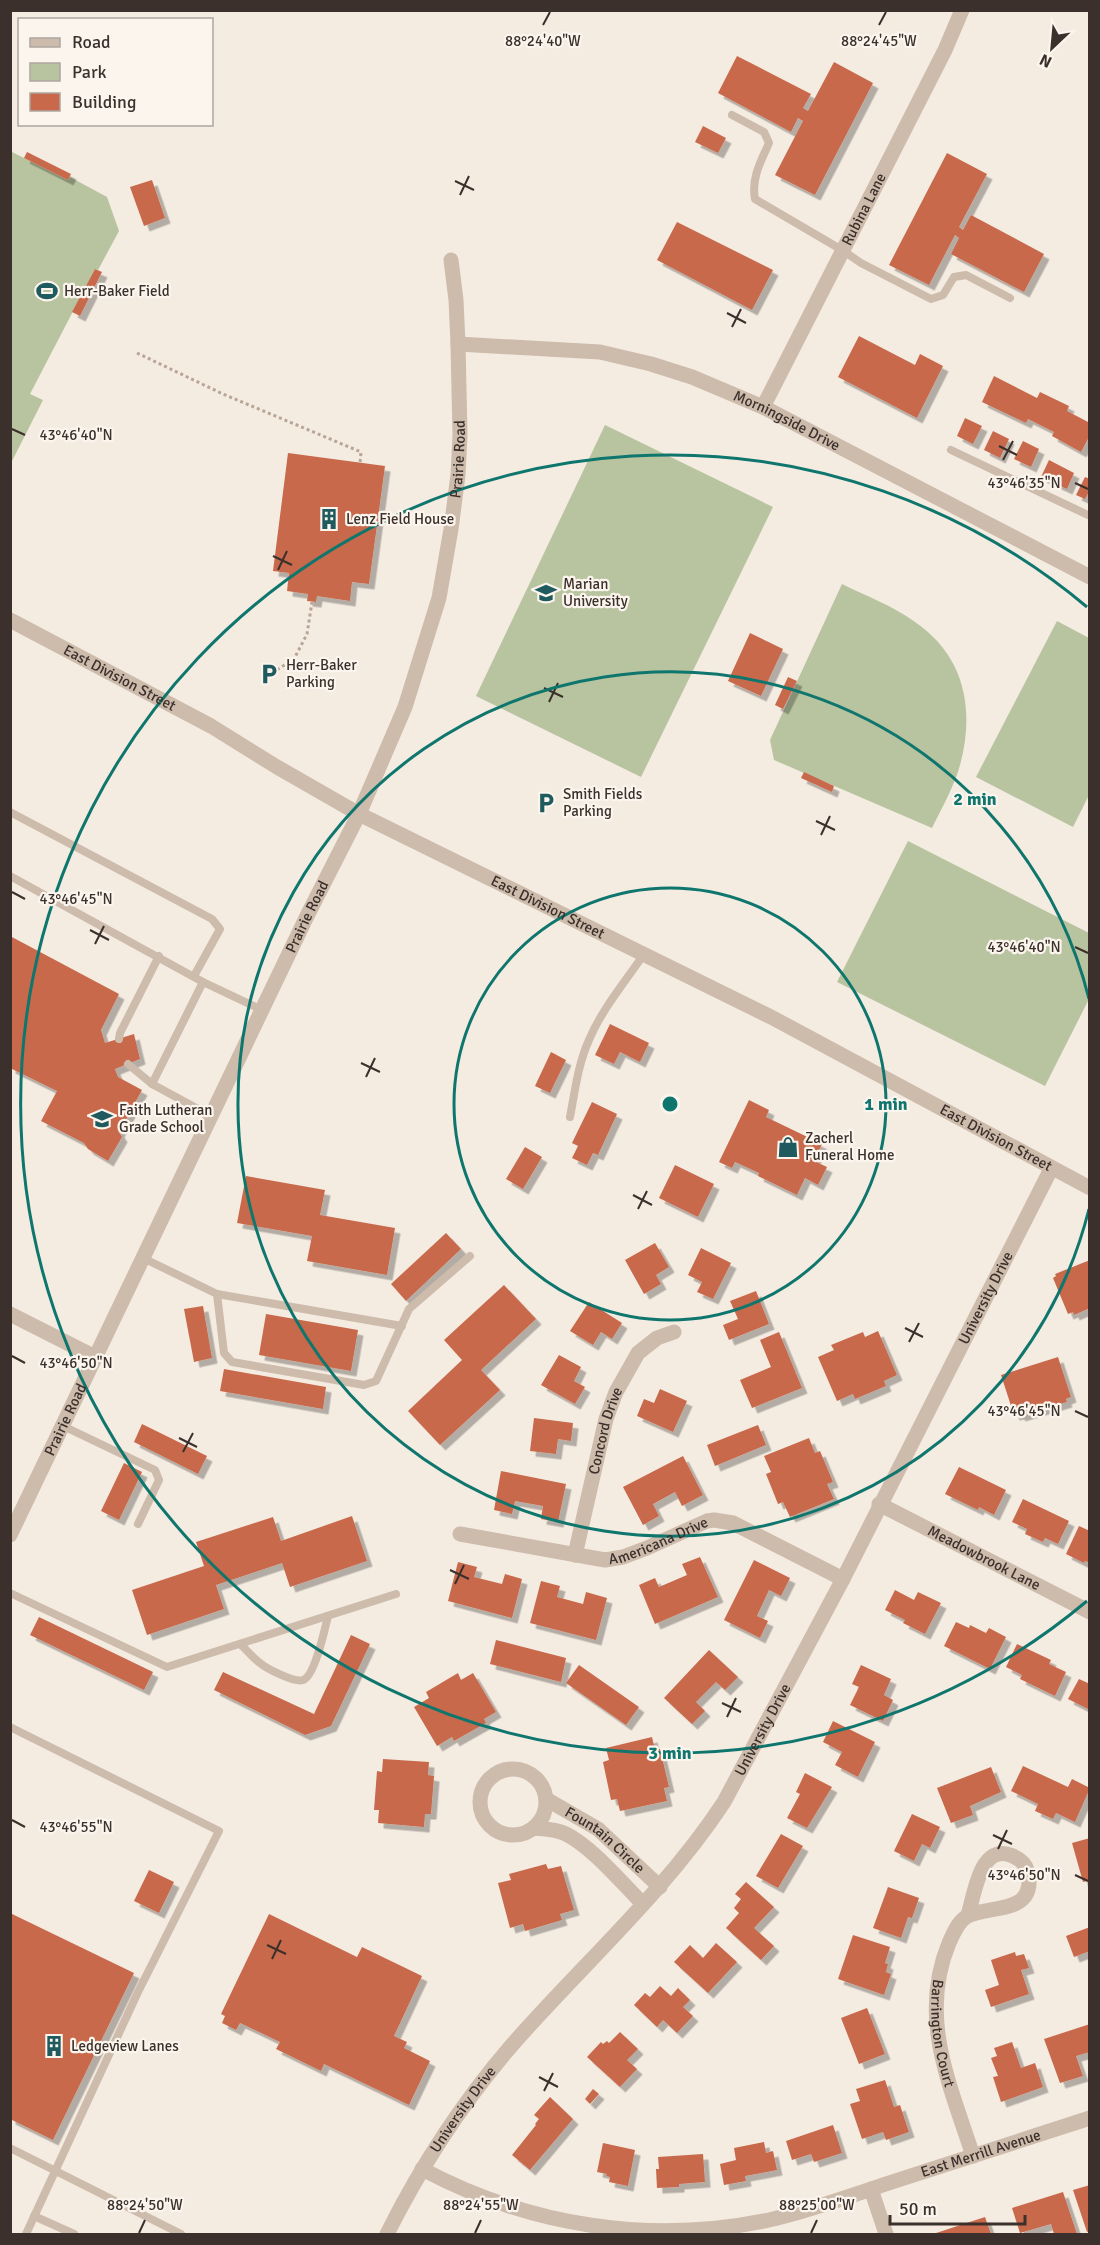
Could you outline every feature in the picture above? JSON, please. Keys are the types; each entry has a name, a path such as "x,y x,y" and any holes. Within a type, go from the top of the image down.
{"street":[{"name":"Rubina Lane","path":"763,407 939,61 962,10"},
{"name":"Prairie Road","path":"10,1535 359,813 405,707 433,621 455,501 459,454 458,344 451,260"},
{"name":"Morningside Drive","path":"458,344 582,350 651,364 692,377 763,407 1089,577"},
{"name":"East Division Street","path":"10,620 212,726 277,767 359,813 771,1017 1089,1188"},
{"name":"University Drive","path":"387,2235 422,2169 461,2110 502,2057 660,1887 701,1836 735,1784 843,1579 879,1504 1052,1169"},
{"path":"10,1314 96,1357"},
{"name":"Concord Drive","path":"575,1555 606,1419 616,1392 638,1353 657,1338 674,1332"},
{"name":"Meadowbrook Lane","path":"879,1504 1089,1612"},
{"name":"Americana Drive","path":"460,1534 605,1560 623,1557 707,1521 721,1520 733,1523 843,1579"},
{"path":"512,1769 524,1771 534,1777 542,1787 546,1799 541,1820 534,1828 516,1834 498,1832 488,1824 482,1813 480,1801 482,1789 489,1779 500,1772 512,1769"},
{"name":"Fountain Circle","path":"546,1799 598,1829 660,1887"},
{"name":"Fountain Circle","path":"534,1828 551,1829 566,1834 585,1848 643,1904"},
{"name":"Barrington Court","path":"969,1915 982,1869 988,1858 996,1853 1005,1853 1023,1862 1028,1879 1023,1898 1014,1905 969,1915 961,1920 945,1953 937,1989 936,2019 942,2061 973,2156"},
{"name":"East Merrill Avenue","path":"422,2169 468,2192 524,2212 582,2226 651,2233 710,2229 769,2220 1089,2118"},
{"path":"871,2189 886,2235"}],"lane":[{"path":"732,115 764,132 769,143 757,171 753,187 755,199 861,263 931,299 943,295 954,277 966,275 1010,297"},
{"path":"951,450 1089,516"},
{"path":"10,812 217,923 220,929 194,976"},
{"path":"10,876 203,982 262,1010"},
{"path":"570,1117 588,1042 614,996 644,954"},
{"path":"120,1039 120,1033 159,957"},
{"path":"152,1084 203,982"},
{"path":"128,1064 152,1084 211,1116"},
{"path":"217,1294 224,1353 232,1362 364,1385 376,1381 409,1309 470,1256"},
{"path":"143,1258 217,1294 402,1326"},
{"path":"63,1426 155,1470 159,1480 138,1524"},
{"path":"10,1593 167,1667 396,1594"},
{"path":"240,1644 261,1664 294,1680 303,1681 321,1646 328,1616"},
{"path":"10,1727 219,1831 138,1992 26,2235"},
{"path":"10,2148 181,2235"},
{"path":"34,2216 74,2235"}],"path":[{"path":"137,353 223,394 361,452 360,462"},
{"path":"272,673 294,659 308,634 312,602"}],"green space":[{"name":"Herr-Baker Field","path":"10,151 68,180 70,177 107,197 119,231 98,270 95,269 30,394 43,400 12,461"},
{"path":"605,425 773,507 641,777 476,696"},
{"path":"842,584 898,611 932,636 945,651 962,686 966,705 966,724 960,765 948,797 932,828 774,760 770,740"},
{"path":"1057,621 1089,638 1089,795 1073,827 976,777"},
{"path":"908,841 1089,933 1089,999 1045,1086 837,982"}],"building":[{"path":"737,56 811,94 803,108 808,111 834,62 873,83 815,195 775,175 803,121 798,118 791,132 718,93"},
{"path":"703,126 726,138 718,153 695,142"},
{"path":"27,152 71,174 68,180 24,158"},
{"path":"947,153 987,174 959,227 963,230 971,215 1044,254 1024,292 951,254 959,238 955,235 929,285 889,265"},
{"path":"152,180 165,218 144,226 130,187"},
{"path":"677,222 773,270 752,310 657,260"},
{"path":"95,269 102,272 80,316 72,312"},
{"path":"859,336 915,365 920,354 943,366 917,418 838,377"},
{"path":"994,376 1037,398 1040,392 1069,406 1067,411 1090,423 1090,435 1081,452 1052,436 1054,432 1028,419 1026,423 982,402"},
{"path":"965,418 982,426 973,444 957,436"},
{"path":"993,431 1009,439 1000,458 984,450"},
{"path":"1023,441 1039,449 1031,467 1014,459"},
{"name":"Lenz Field House","path":"288,453 385,466 369,584 352,582 350,601 317,596 316,602 307,601 308,594 287,591 289,573 273,571"},
{"path":"1049,460 1074,473 1067,489 1041,477"},
{"path":"1085,477 1090,479 1090,490 1085,499 1076,495"},
{"path":"750,633 783,649 761,696 728,681"},
{"path":"788,677 797,681 783,709 775,705"},
{"path":"804,772 834,786 832,792 801,778"},
{"name":"Faith Lutheran Grade School","path":"10,936 119,994 101,1030 105,1043 134,1034 140,1059 115,1069 118,1077 142,1090 119,1132 122,1137 108,1161 88,1149 84,1143 41,1121 57,1091 10,1068"},
{"path":"610,1024 649,1043 640,1062 620,1052 614,1064 595,1055"},
{"path":"551,1052 566,1060 550,1093 535,1086"},
{"path":"749,1100 769,1110 766,1117 822,1144 814,1161 827,1167 818,1185 805,1178 797,1195 735,1162 732,1168 719,1162"},
{"path":"592,1102 617,1114 598,1155 593,1153 587,1165 572,1158 578,1146 572,1143"},
{"path":"525,1147 542,1157 523,1189 506,1179"},
{"path":"675,1165 714,1184 698,1217 659,1198"},
{"path":"246,1176 325,1190 320,1215 395,1228 387,1275 307,1261 312,1236 237,1223"},
{"path":"446,1233 461,1249 406,1301 391,1284"},
{"path":"655,1243 669,1267 656,1275 661,1284 644,1294 625,1260"},
{"path":"701,1248 731,1263 713,1299 697,1292 702,1282 688,1275"},
{"path":"1090,1260 1090,1308 1074,1315 1073,1312 1068,1314 1053,1278 1055,1274"},
{"path":"504,1285 536,1319 481,1370 500,1390 440,1445 408,1411 462,1360 444,1340"},
{"path":"756,1291 769,1324 729,1340 723,1325 738,1319 730,1301"},
{"path":"589,1302 622,1323 612,1339 601,1332 593,1345 570,1331"},
{"path":"203,1306 212,1358 194,1362 184,1309"},
{"path":"266,1314 358,1330 351,1371 259,1355"},
{"path":"878,1331 897,1375 884,1381 886,1386 855,1399 853,1394 837,1401 818,1357 834,1350 831,1345 863,1332 865,1337"},
{"path":"779,1332 802,1388 752,1408 740,1380 771,1367 760,1340"},
{"path":"559,1355 581,1367 574,1381 585,1387 575,1404 541,1385"},
{"path":"1058,1357 1071,1397 1066,1399 1067,1402 1020,1416 1019,1414 1014,1415 1001,1375"},
{"path":"224,1369 326,1387 323,1409 220,1391"},
{"path":"660,1389 687,1401 673,1432 637,1416 644,1399 654,1403"},
{"path":"534,1418 573,1423 571,1441 558,1439 556,1454 530,1451"},
{"path":"142,1424 207,1456 198,1474 134,1442"},
{"path":"758,1425 766,1445 715,1466 707,1445"},
{"path":"809,1438 815,1453 820,1451 833,1482 827,1484 834,1499 790,1517 783,1502 778,1504 766,1474 771,1472 764,1456"},
{"path":"683,1456 703,1495 682,1506 675,1492 653,1504 659,1516 643,1525 623,1487"},
{"path":"124,1463 142,1472 119,1520 101,1511"},
{"path":"959,1467 1006,1490 994,1515 945,1494"},
{"path":"501,1471 566,1484 558,1522 541,1519 543,1506 515,1501 512,1514 494,1510"},
{"path":"1023,1499 1069,1521 1058,1544 1045,1538 1043,1542 1025,1534 1027,1529 1012,1522"},
{"path":"352,1516 367,1561 290,1587 282,1563 216,1585 224,1609 147,1635 132,1590 204,1566 196,1542 273,1517 281,1541"},
{"path":"1079,1526 1090,1531 1090,1563 1085,1561 1084,1563 1066,1554"},
{"path":"700,1557 718,1597 655,1624 639,1585 655,1578 659,1587 687,1575 682,1564"},
{"path":"754,1560 790,1578 781,1596 769,1590 757,1616 768,1621 760,1638 724,1620"},
{"path":"458,1562 477,1567 474,1577 502,1584 505,1574 522,1579 512,1618 448,1601"},
{"path":"541,1581 560,1586 557,1597 583,1604 586,1592 607,1598 596,1640 530,1623"},
{"path":"895,1590 914,1600 918,1592 941,1603 925,1634 903,1623 905,1620 885,1610"},
{"path":"39,1617 153,1672 144,1690 30,1635"},
{"path":"956,1622 969,1628 970,1625 986,1633 989,1628 1006,1637 990,1669 944,1646"},
{"path":"351,1635 370,1644 331,1726 305,1735 214,1690 223,1672 314,1714"},
{"path":"496,1640 566,1658 561,1682 490,1664"},
{"path":"1017,1644 1051,1660 1049,1664 1066,1672 1055,1696 1020,1679 1022,1675 1006,1667"},
{"path":"709,1650 738,1677 725,1690 716,1682 696,1702 705,1711 692,1724 664,1698"},
{"path":"579,1665 639,1707 626,1725 566,1683"},
{"path":"861,1665 891,1679 884,1695 893,1700 883,1721 850,1705 859,1687 852,1684"},
{"path":"458,1673 461,1680 473,1673 496,1712 484,1719 486,1723 454,1741 452,1737 437,1746 414,1707 429,1698 426,1692"},
{"path":"1079,1679 1090,1684 1090,1710 1068,1699"},
{"path":"833,1721 875,1742 858,1777 835,1765 842,1752 823,1742"},
{"path":"652,1737 655,1750 660,1749 669,1787 664,1788 667,1801 620,1811 617,1799 611,1800 603,1762 609,1760 606,1748"},
{"path":"383,1759 429,1762 428,1775 434,1776 431,1814 425,1814 424,1827 378,1823 379,1810 374,1810 377,1771 382,1772"},
{"path":"1023,1766 1068,1787 1072,1779 1090,1788 1075,1822 1056,1813 1053,1819 1035,1811 1038,1804 1011,1791"},
{"path":"991,1767 1001,1792 970,1806 973,1815 951,1823 937,1788"},
{"path":"805,1773 832,1787 807,1828 787,1818 800,1794 796,1792"},
{"path":"912,1814 940,1827 930,1848 922,1844 914,1861 894,1851"},
{"path":"781,1834 803,1846 778,1888 756,1876"},
{"path":"1090,1838 1090,1880 1083,1882 1072,1843"},
{"path":"546,1864 548,1869 561,1866 574,1910 560,1914 562,1920 525,1931 523,1924 510,1928 498,1883 511,1880 509,1874"},
{"path":"149,1870 174,1882 159,1913 134,1901"},
{"path":"746,1882 774,1907 754,1928 774,1946 761,1960 726,1928 739,1913 734,1908 741,1899 735,1894"},
{"path":"888,1887 919,1898 912,1918 908,1917 901,1938 873,1928"},
{"name":"Ledgeview Lanes","path":"10,1913 134,1973 53,2140 10,2119"},
{"path":"269,1914 357,1957 362,1947 422,1976 394,2036 407,2042 404,2048 430,2061 409,2105 324,2064 321,2071 276,2049 280,2042 240,2023 236,2030 222,2023 225,2016 221,2014"},
{"path":"1090,1927 1090,1951 1074,1957 1066,1936"},
{"path":"853,1935 890,1947 885,1963 888,1964 886,1972 891,1974 884,1995 838,1979"},
{"path":"716,1943 737,1962 708,1993 674,1962 690,1945 703,1958"},
{"path":"1015,1952 1016,1956 1024,1954 1029,1968 1021,1970 1029,1994 991,2007 985,1990 999,1985 991,1960"},
{"path":"660,1986 671,1996 678,1988 690,2000 683,2007 693,2016 677,2033 663,2020 657,2027 634,2005 645,1993 650,1997"},
{"path":"867,2008 885,2054 859,2064 841,2018"},
{"path":"1090,2024 1090,2052 1076,2056 1083,2076 1060,2083 1044,2039"},
{"path":"620,2032 638,2049 627,2060 637,2069 620,2087 587,2057 601,2042 609,2043"},
{"path":"1012,2042 1021,2068 1035,2063 1043,2087 1001,2102 993,2077 998,2076 991,2058 997,2056 994,2048"},
{"path":"885,2080 894,2107 900,2105 909,2132 886,2140 883,2132 862,2139 850,2104 860,2101 856,2089"},
{"path":"593,2089 599,2094 590,2104 585,2099"},
{"path":"550,2097 573,2119 530,2170 512,2155 536,2125 539,2119 534,2115"},
{"path":"833,2125 842,2153 814,2162 811,2154 792,2160 786,2141"},
{"path":"764,2142 766,2153 773,2151 777,2170 745,2176 746,2181 724,2185 720,2164 736,2160 734,2148"},
{"path":"603,2143 635,2150 628,2186 609,2182 610,2177 606,2176 607,2174 597,2172"},
{"path":"703,2154 705,2182 657,2188 658,2157"},
{"path":"1090,2185 1090,2231 1087,2232 1073,2190"},
{"path":"1063,2192 1077,2234 1054,2234 1051,2224 1020,2233 1012,2208"},
{"path":"985,2217 991,2234 933,2234"}],"place":[{"name":"Herr-Baker Field","path":"47,291"},
{"name":"Lenz Field House","path":"329,519"},
{"name":"Marian University","path":"546,593"},
{"name":"Herr-Baker Parking","path":"269,674"},
{"name":"Smith Fields Parking","path":"546,803"},
{"name":"Faith Lutheran Grade School","path":"102,1119"},
{"name":"Zacherl Funeral Home","path":"788,1147"},
{"name":"Ledgeview Lanes","path":"54,2046"}]}
